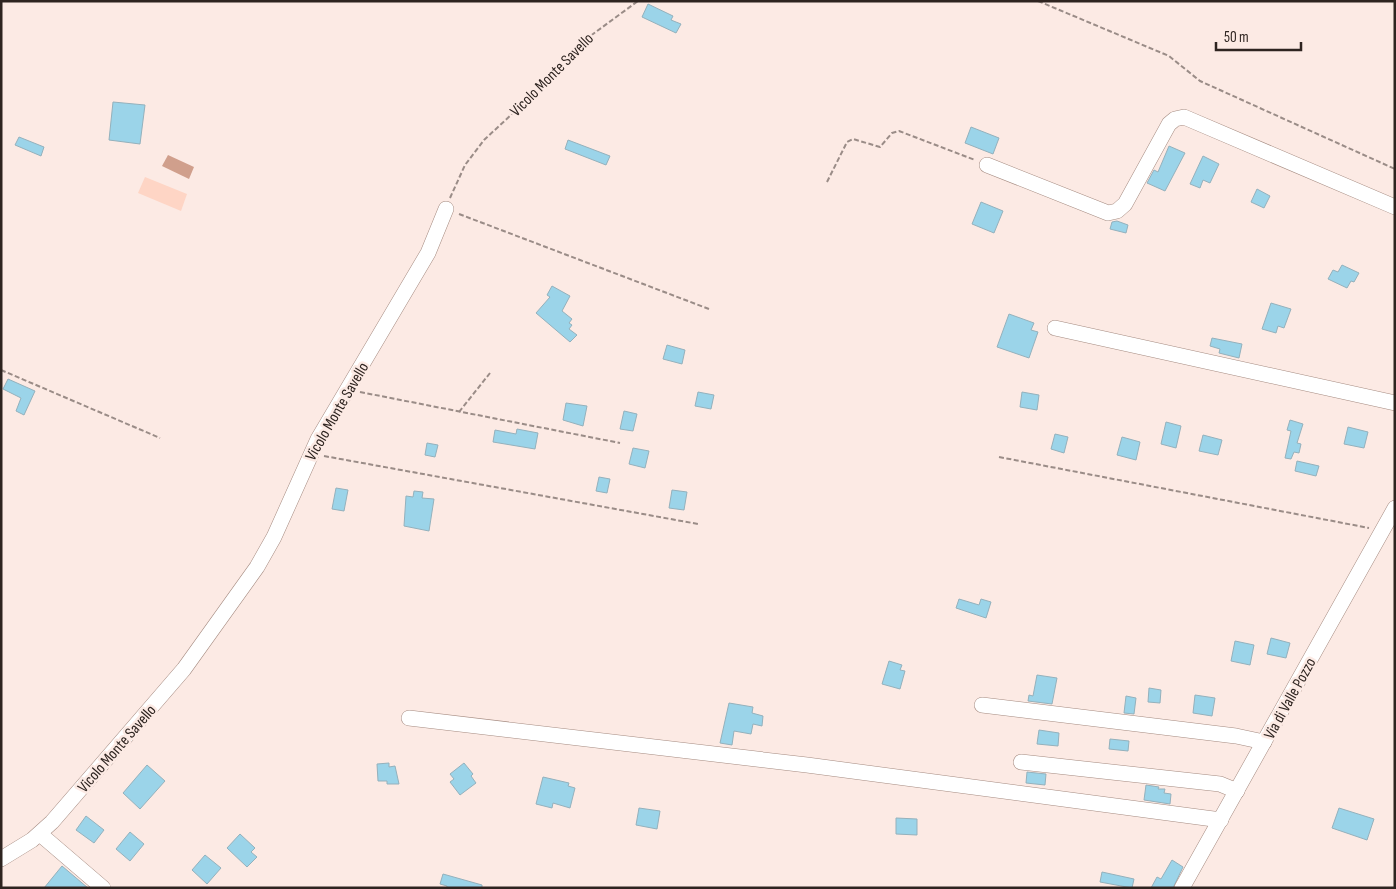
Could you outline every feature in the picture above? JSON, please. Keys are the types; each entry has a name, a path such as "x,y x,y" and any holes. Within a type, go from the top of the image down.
{"street":[{"path":"987,165 1108,213 1114,212 1125,204 1169,124 1175,119 1184,117 1395,207"},
{"name":"Vicolo Monte Savello","path":"1,859 40,834 162,696 223,616 271,544 310,454 428,253 446,209"},
{"path":"1055,328 1395,403"},
{"name":"Via di Valle Pozzo","path":"1182,888 1395,508"},
{"path":"982,705 1236,736 1264,742"},
{"path":"410,718 807,765 1220,820"},
{"path":"1021,762 1220,784 1237,790"},
{"path":"40,834 103,888"}],"path":[{"name":"Vicolo Monte Savello","path":"446,209 461,172 484,140 537,90 578,45 638,1"},
{"path":"1038,1 1169,56 1200,81 1395,169"},
{"path":"828,182 847,142 854,139 880,147 892,133 899,131 987,165"},
{"path":"446,209 709,309"},
{"path":"1,370 160,438"},
{"path":"459,412 490,373"},
{"path":"347,390 620,443"},
{"path":"310,454 698,524"},
{"path":"998,457 1382,531"}],"shaded area":[{"path":"168,155 194,167 189,179 162,166"},
{"path":"145,177 187,194 181,211 138,193"}],"building":[{"path":"648,4 673,16 671,20 681,24 676,33 642,17"},
{"path":"113,102 145,105 140,144 109,140"},
{"path":"971,127 999,138 993,154 965,143"},
{"path":"19,137 44,147 41,156 15,145"},
{"path":"568,140 610,156 606,165 565,149"},
{"path":"1169,146 1185,153 1165,191 1147,183 1154,170 1158,172"},
{"path":"1203,156 1219,164 1210,183 1203,180 1200,188 1190,184"},
{"path":"1257,189 1270,196 1264,208 1251,202"},
{"path":"981,202 1003,211 994,233 972,224"},
{"path":"1117,221 1128,225 1126,233 1110,229 1112,222"},
{"path":"1342,265 1359,273 1354,282 1351,281 1347,288 1328,279 1333,270 1338,272"},
{"path":"552,286 570,296 562,311 572,319 569,323 572,325 569,329 577,335 570,342 536,313 550,297 547,295"},
{"path":"1271,303 1291,309 1284,328 1278,326 1276,333 1262,329"},
{"path":"1009,314 1034,323 1031,330 1038,332 1029,358 997,347"},
{"path":"1212,338 1242,344 1239,358 1219,353 1220,349 1210,346"},
{"path":"667,345 685,350 682,364 663,359"},
{"path":"8,379 35,391 24,415 16,411 21,398 3,389"},
{"path":"698,392 714,395 711,409 695,406"},
{"path":"1022,392 1039,395 1037,410 1020,407"},
{"path":"566,403 587,406 583,426 563,420"},
{"path":"624,411 637,414 633,431 620,429"},
{"path":"1290,420 1303,424 1297,443 1301,444 1299,453 1294,452 1291,459 1285,458 1291,431 1287,430"},
{"path":"1166,422 1181,426 1176,448 1161,444"},
{"path":"1348,427 1368,432 1364,448 1344,444"},
{"path":"517,429 538,433 535,449 493,442 495,430 516,434"},
{"path":"1055,434 1068,437 1064,453 1051,449"},
{"path":"1203,435 1222,440 1218,455 1199,451"},
{"path":"1122,437 1140,442 1136,460 1117,455"},
{"path":"427,443 438,445 435,457 425,455"},
{"path":"633,448 649,451 645,468 629,464"},
{"path":"1297,461 1319,466 1316,476 1295,471"},
{"path":"599,477 610,479 607,493 596,491"},
{"path":"336,488 348,490 344,511 332,509"},
{"path":"672,490 687,492 684,510 669,508"},
{"path":"414,491 423,492 422,498 434,499 429,531 404,526 406,496 413,497"},
{"path":"959,599 979,605 981,599 991,602 986,618 956,608"},
{"path":"1271,638 1290,643 1286,658 1267,654"},
{"path":"1235,641 1254,645 1250,665 1231,661"},
{"path":"889,661 902,665 900,670 905,671 900,689 882,684"},
{"path":"1037,675 1057,678 1052,704 1028,701 1029,695 1033,696"},
{"path":"1149,688 1161,690 1160,703 1148,702"},
{"path":"1195,695 1215,698 1212,716 1193,713"},
{"path":"1126,696 1136,698 1134,714 1124,713"},
{"path":"729,703 753,707 752,713 763,716 762,726 753,724 751,734 734,731 732,745 720,743"},
{"path":"1039,730 1059,733 1058,746 1037,744"},
{"path":"1110,739 1129,741 1128,751 1109,749"},
{"path":"389,763 389,767 395,766 399,784 387,784 387,781 378,781 377,764"},
{"path":"464,763 473,774 471,776 476,783 460,795 450,782 454,779 450,774"},
{"path":"147,765 165,781 140,809 123,793"},
{"path":"1027,772 1046,774 1045,785 1026,783"},
{"path":"543,777 569,783 568,786 575,788 570,808 553,803 552,808 536,804"},
{"path":"1146,785 1165,789 1164,793 1171,794 1170,804 1144,800"},
{"path":"639,808 660,811 657,829 636,825"},
{"path":"1339,808 1374,819 1367,840 1332,828"},
{"path":"86,816 104,830 94,843 76,830"},
{"path":"896,818 917,819 917,835 896,834"},
{"path":"130,832 144,844 130,861 116,849"},
{"path":"240,834 255,848 251,852 257,857 247,867 227,848"},
{"path":"205,855 221,868 207,884 192,870"},
{"path":"1172,860 1183,867 1173,888 1151,888 1157,877 1161,879"},
{"path":"62,866 88,888 44,888"},
{"path":"1102,872 1134,879 1132,888 1100,882"},
{"path":"443,874 482,885 482,888 447,888 447,886 440,884"}]}
